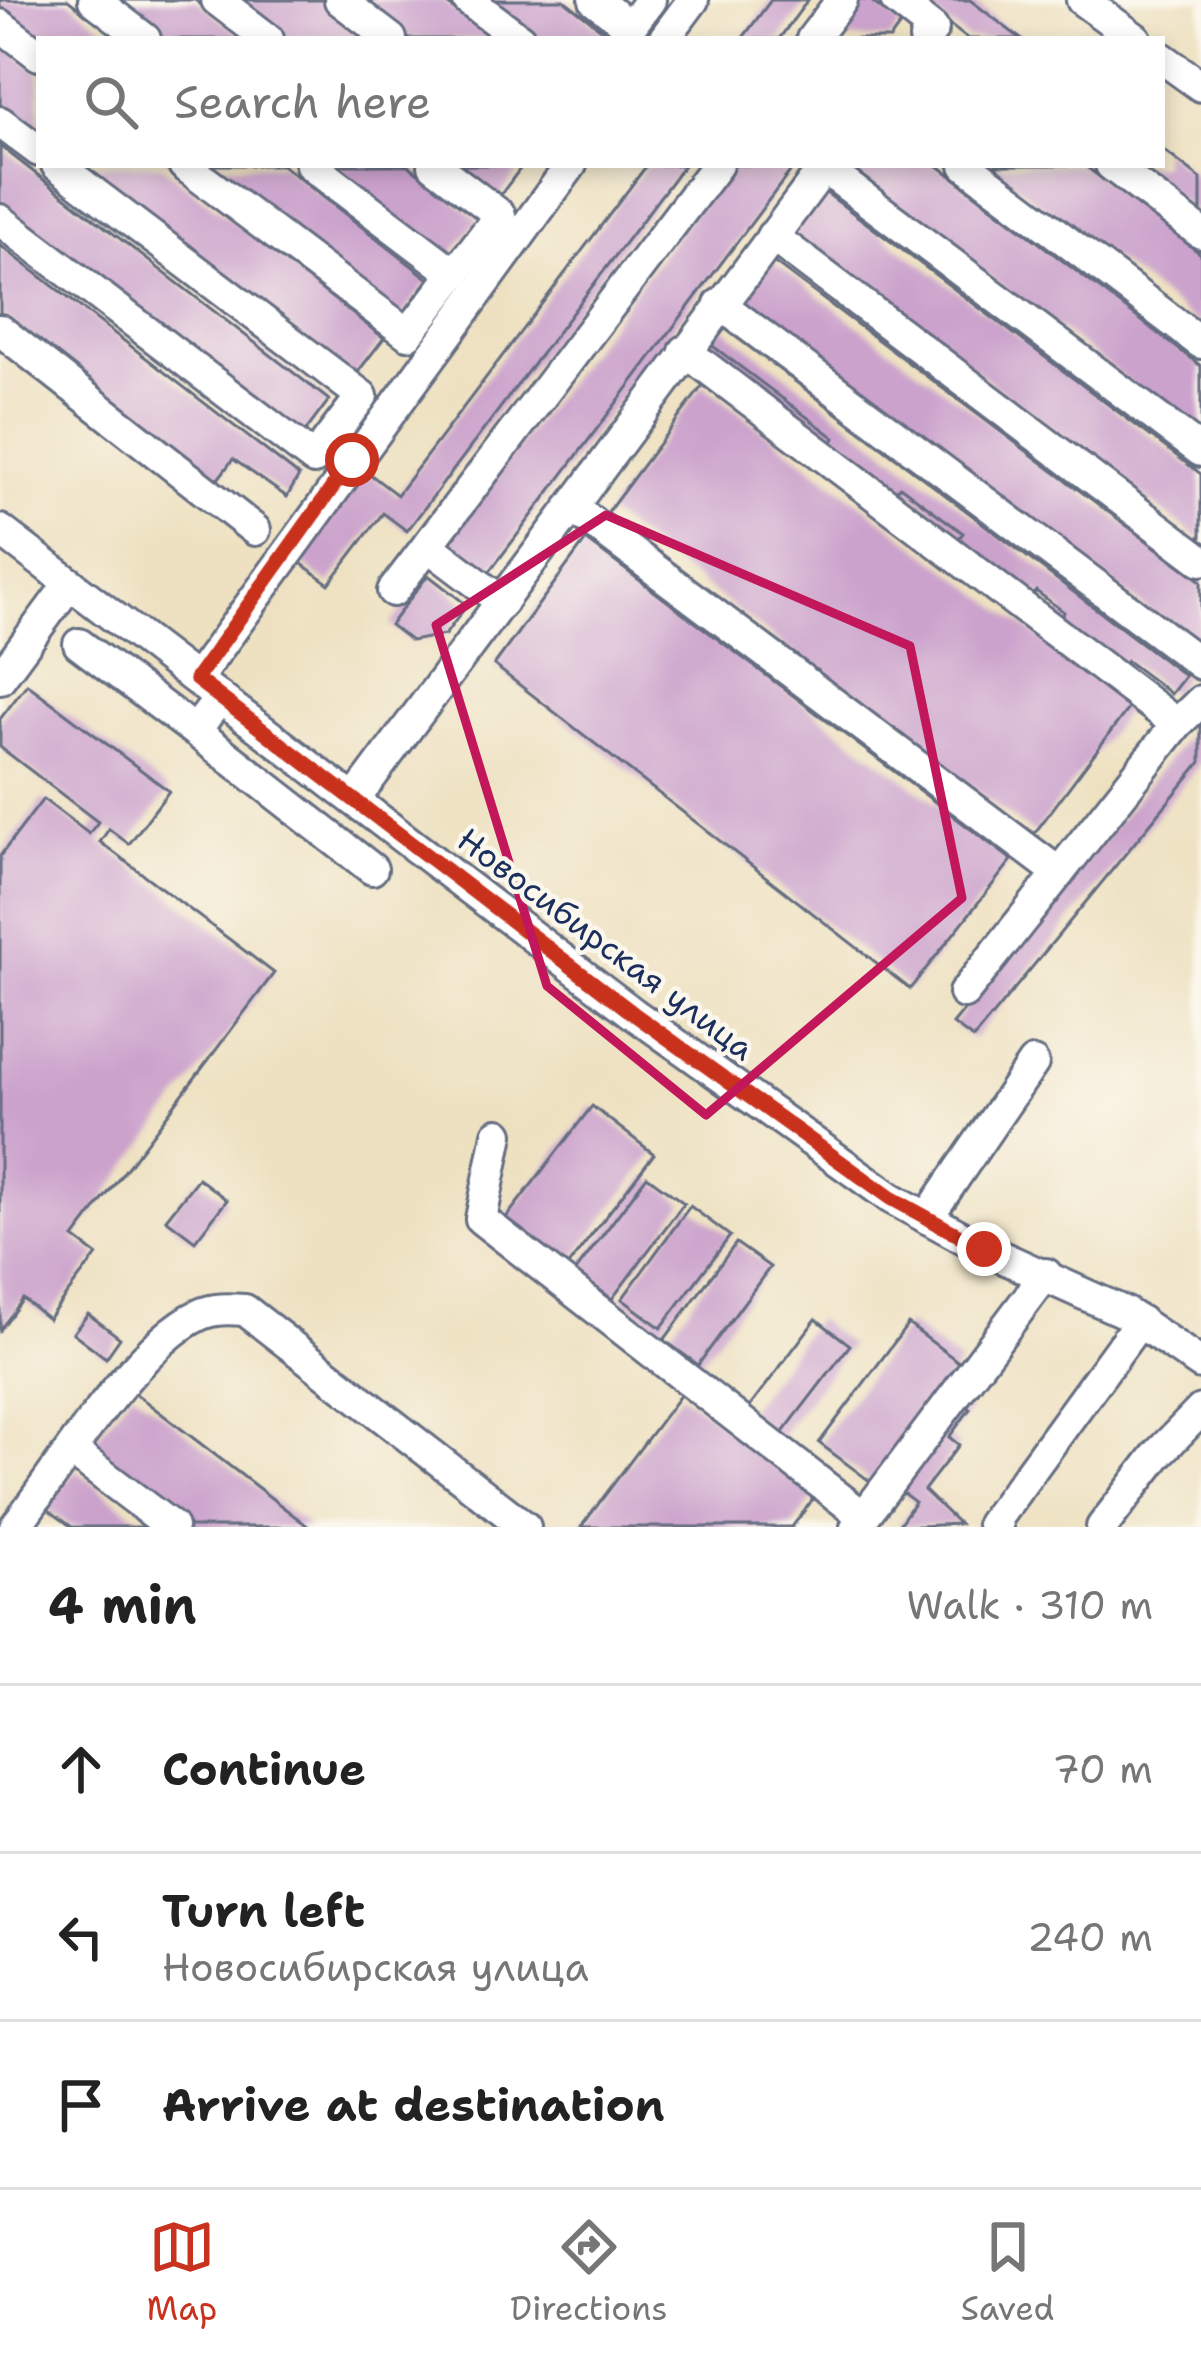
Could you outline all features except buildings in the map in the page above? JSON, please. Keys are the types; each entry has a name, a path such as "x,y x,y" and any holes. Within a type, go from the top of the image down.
{"street":[{"path":"94,0 141,36"},
{"path":"217,0 264,36"},
{"path":"340,0 388,36"},
{"path":"468,0 516,36"},
{"path":"595,0 630,27 650,0"},
{"path":"666,36 693,0"},
{"path":"814,36 842,0"},
{"path":"896,0 935,36"},
{"path":"1082,0 1132,36"},
{"path":"0,25 36,53"},
{"path":"1165,60 1201,86"},
{"path":"0,122 36,150"},
{"path":"0,220 314,459 362,396 61,168"},
{"path":"188,168 408,334 500,214 438,168"},
{"path":"315,168 455,274"},
{"path":"195,731 208,688 569,168"},
{"path":"393,591 715,168"},
{"path":"354,800 823,168"},
{"path":"828,168 1201,451"},
{"path":"970,168 1201,343"},
{"path":"1115,168 1201,233"},
{"path":"772,236 1201,560"},
{"path":"720,304 1201,664"},
{"path":"0,330 255,530"},
{"path":"685,351 1177,724"},
{"path":"573,508 1058,874"},
{"name":"Новосибирская улица","path":"0,530 83,580 208,688 634,1014 927,1218 1140,1321 1201,1364"},
{"path":"428,546 502,602"},
{"path":"0,678 83,580"},
{"path":"80,644 372,868"},
{"path":"964,993 1177,724 1201,701"},
{"path":"927,1218 1033,1063"},
{"path":"498,1134 481,1219 860,1522 1046,1274"},
{"path":"30,1522 73,1452 144,1359 182,1325 218,1309 245,1310 525,1527"},
{"path":"997,1527 992,1523 1140,1321"},
{"path":"1102,1527 1157,1455 1201,1410"},
{"path":"73,1452 172,1527"}],"highlighted area":[{"path":"606,515 910,646 962,898 706,1115 547,986 436,625"}],"route":[{"path":"352,460 196,679 634,1014 891,1198 984,1249"}]}
